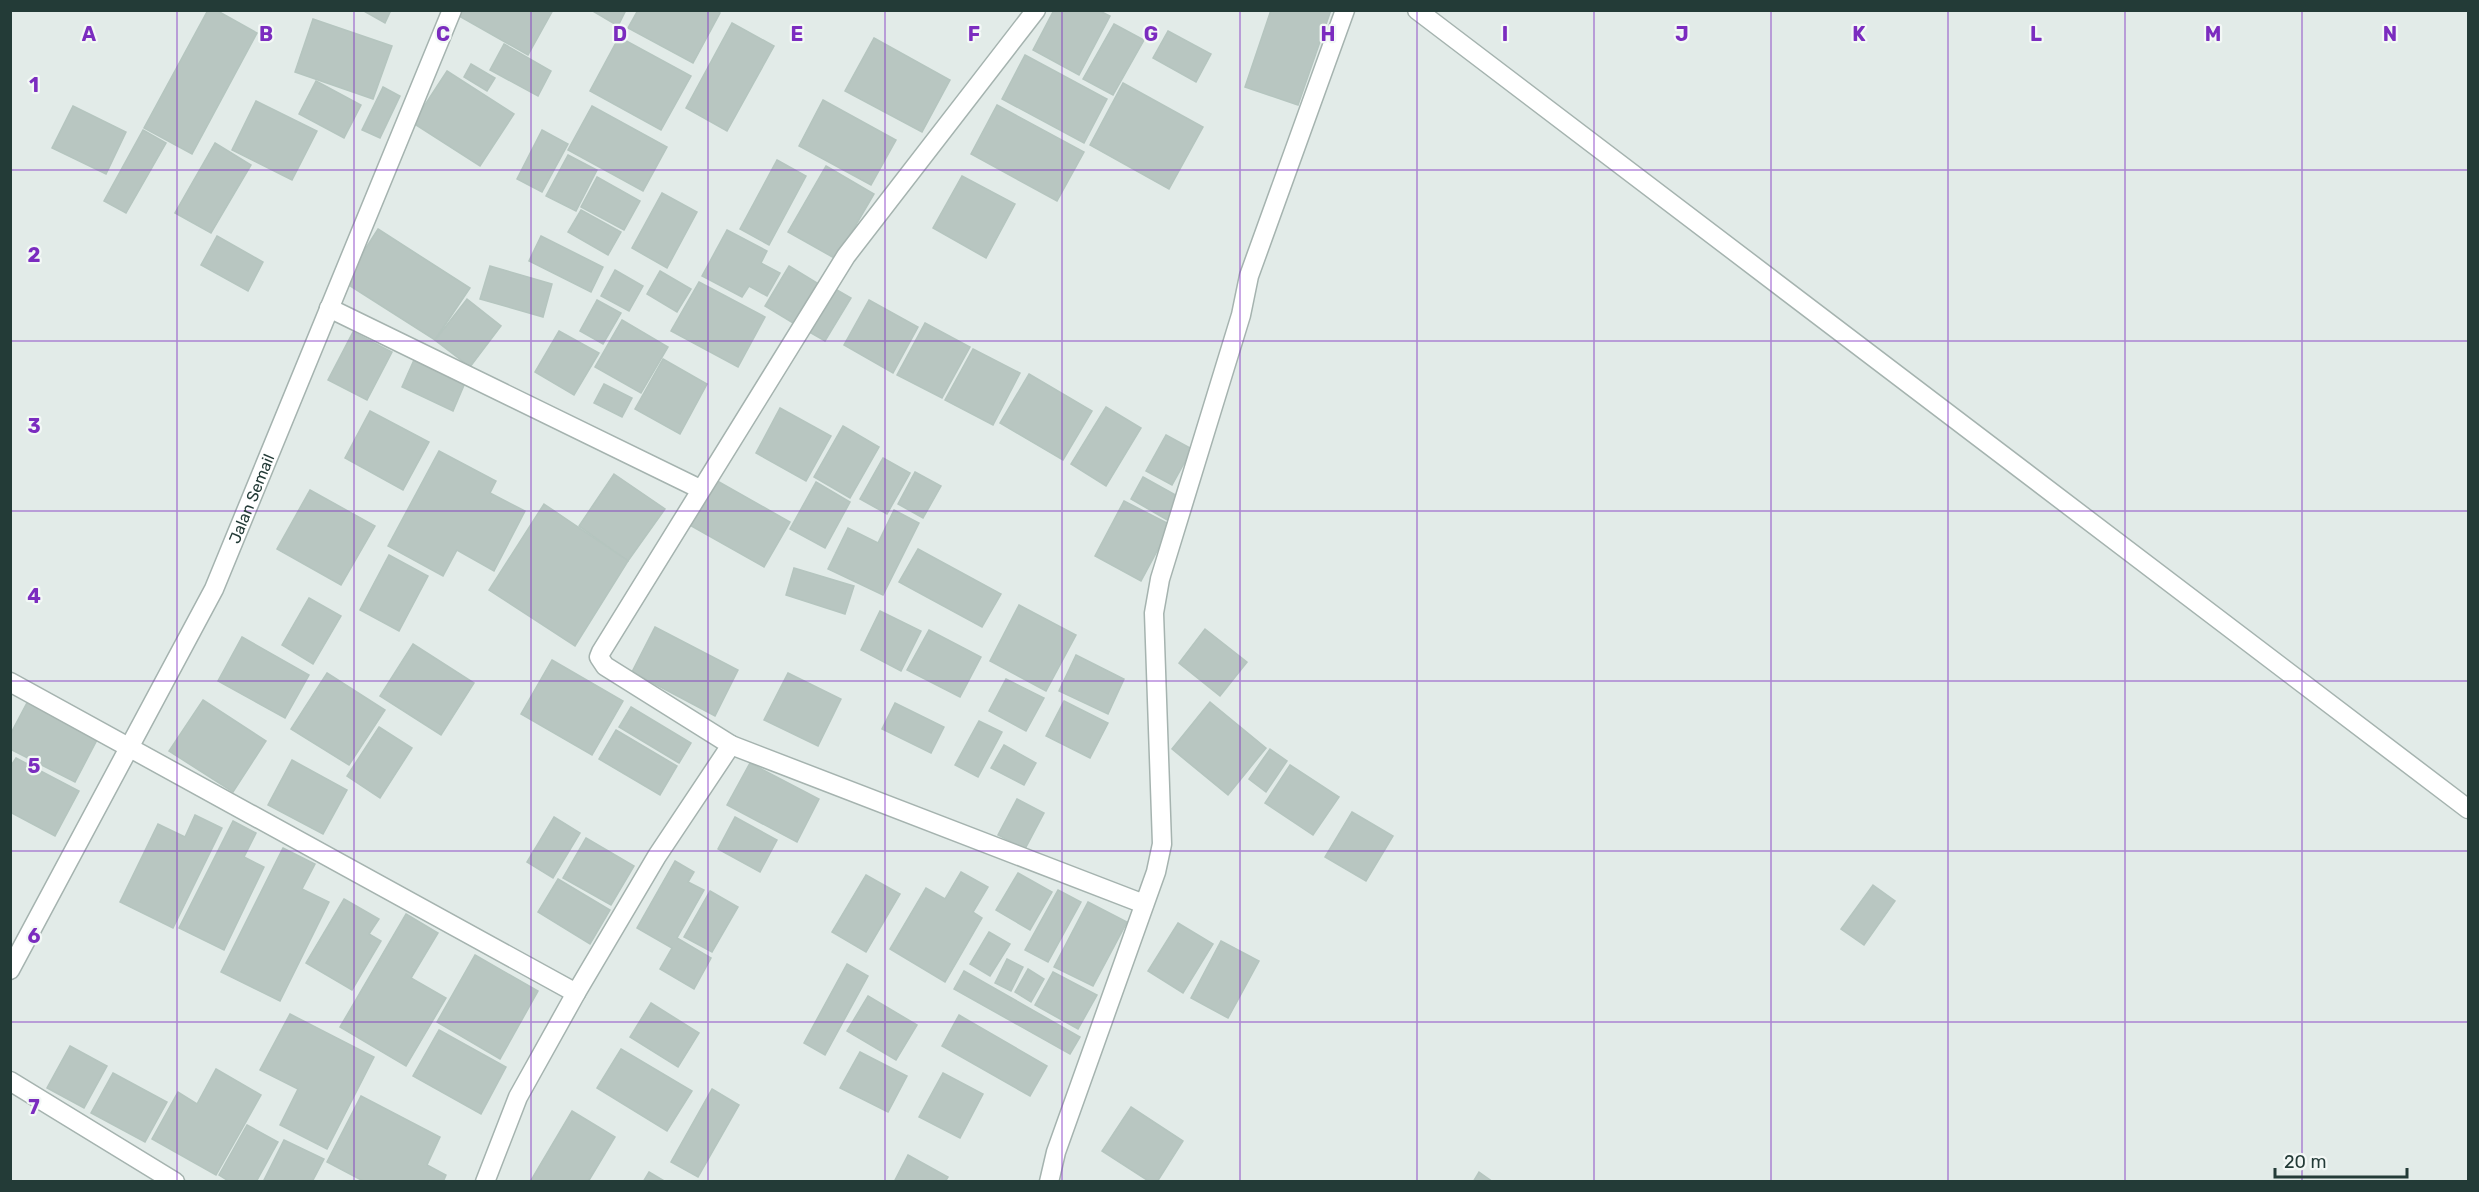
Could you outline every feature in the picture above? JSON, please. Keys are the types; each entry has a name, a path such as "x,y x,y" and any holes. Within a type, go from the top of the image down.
{"street":[{"name":"Jalan Semail","path":"10,970 214,589 452,10"},
{"path":"1036,10 846,256 700,489 599,657 604,666 730,745 1144,904"},
{"path":"1049,1182 1056,1152 1156,872 1162,844 1154,613 1161,579 1241,315 1250,276 1345,10"},
{"path":"1417,10 2469,809"},
{"path":"329,308 700,489"},
{"path":"10,682 576,993"},
{"path":"484,1182 518,1097 576,993 657,856 730,745"},
{"path":"10,1081 175,1182"}],"building":[{"path":"208,10 216,10 257,33 192,154 144,128"},
{"path":"362,10 391,10 385,23"},
{"path":"462,10 553,10 528,55 459,16"},
{"path":"591,10 626,10 618,26"},
{"path":"638,10 716,10 720,13 693,63 628,28"},
{"path":"1054,10 1098,10 1110,16 1079,75 1033,50"},
{"path":"1271,10 1331,10 1298,105 1245,87"},
{"path":"313,19 392,46 373,99 295,72"},
{"path":"732,23 774,46 727,131 686,108"},
{"path":"1114,24 1144,40 1113,95 1083,79"},
{"path":"1168,31 1211,54 1196,82 1153,58"},
{"path":"619,37 691,76 661,130 590,91"},
{"path":"874,38 950,80 922,132 845,91"},
{"path":"504,44 551,71 538,96 490,70"},
{"path":"1025,55 1107,99 1084,143 1002,99"},
{"path":"471,64 495,78 487,91 464,77"},
{"path":"447,71 514,114 480,166 413,123"},
{"path":"316,81 361,105 344,138 299,114"},
{"path":"1123,83 1203,127 1169,189 1090,145"},
{"path":"383,87 400,96 380,138 362,130"},
{"path":"823,100 896,140 871,185 799,146"},
{"path":"256,101 317,131 292,180 232,150"},
{"path":"997,105 1084,152 1057,201 971,154"},
{"path":"73,106 126,132 106,174 52,148"},
{"path":"592,106 667,147 643,191 568,150"},
{"path":"143,130 166,143 126,213 104,201"},
{"path":"542,130 568,144 542,192 517,179"},
{"path":"215,143 251,165 211,233 175,213"},
{"path":"568,155 597,170 576,211 546,196"},
{"path":"777,160 806,176 769,245 740,229"},
{"path":"826,166 874,194 836,259 788,232"},
{"path":"962,176 1015,204 986,258 933,228"},
{"path":"597,177 640,201 624,230 581,207"},
{"path":"662,193 697,212 667,268 632,248"},
{"path":"581,210 621,232 608,255 568,232"},
{"path":"378,229 470,288 435,340 344,282"},
{"path":"727,230 767,251 761,263 780,273 767,296 749,286 742,297 702,276"},
{"path":"217,236 263,262 248,291 201,265"},
{"path":"541,236 603,267 591,292 529,261"},
{"path":"490,266 552,284 543,317 480,299"},
{"path":"789,266 822,286 798,326 765,306"},
{"path":"615,270 643,286 629,311 601,296"},
{"path":"660,271 691,289 677,312 647,294"},
{"path":"699,282 765,317 738,367 671,331"},
{"path":"830,286 851,298 825,341 804,329"},
{"path":"467,299 501,326 470,367 435,340"},
{"path":"597,300 621,313 603,344 580,331"},
{"path":"869,300 918,327 893,373 844,345"},
{"path":"622,320 668,347 641,393 595,367"},
{"path":"925,323 970,347 942,398 897,375"},
{"path":"559,331 599,353 574,395 535,372"},
{"path":"353,332 392,352 367,400 328,380"},
{"path":"973,349 1020,373 993,425 945,400"},
{"path":"663,359 707,384 680,434 635,409"},
{"path":"414,360 465,383 453,411 402,387"},
{"path":"1029,374 1092,411 1063,460 1000,423"},
{"path":"604,384 632,398 622,417 594,403"},
{"path":"1106,407 1141,428 1106,486 1071,464"},
{"path":"780,408 831,436 806,481 756,453"},
{"path":"370,411 429,442 403,490 345,458"},
{"path":"843,426 879,447 850,498 814,477"},
{"path":"1166,435 1192,449 1172,485 1146,471"},
{"path":"439,451 496,481 490,493 525,511 494,571 457,550 443,576 388,546"},
{"path":"883,458 910,473 887,514 860,499"},
{"path":"915,472 941,486 923,518 898,504"},
{"path":"614,474 665,509 628,561 579,526"},
{"path":"1143,477 1181,498 1169,521 1131,499"},
{"path":"712,478 790,522 764,567 686,523"},
{"path":"816,482 850,502 825,548 790,529"},
{"path":"310,490 375,526 341,585 277,549"},
{"path":"1124,501 1171,525 1141,581 1095,556"},
{"path":"544,504 628,561 575,646 489,590"},
{"path":"894,510 919,523 883,595 828,569 848,528 878,543"},
{"path":"918,549 1001,594 982,627 899,582"},
{"path":"389,555 428,576 399,631 360,610"},
{"path":"794,568 854,586 845,614 786,595"},
{"path":"309,598 341,616 313,664 282,645"},
{"path":"1019,605 1076,635 1046,691 990,661"},
{"path":"880,611 921,631 901,671 861,650"},
{"path":"655,627 738,670 715,716 632,672"},
{"path":"1205,629 1247,662 1220,696 1179,663"},
{"path":"929,630 981,657 960,697 907,670"},
{"path":"242,637 309,675 285,718 218,681"},
{"path":"413,644 474,683 441,735 380,696"},
{"path":"1076,655 1124,679 1108,714 1059,691"},
{"path":"552,660 623,701 592,755 521,714"},
{"path":"327,673 385,710 349,765 291,729"},
{"path":"788,673 841,699 818,746 764,720"},
{"path":"1006,679 1044,698 1026,731 989,711"},
{"path":"29,699 99,736 75,782 10,749 10,735"},
{"path":"203,700 266,741 233,792 169,751"},
{"path":"1064,701 1108,723 1090,758 1046,736"},
{"path":"1210,702 1266,748 1228,795 1172,749"},
{"path":"895,703 944,727 931,753 882,729"},
{"path":"631,707 691,743 679,763 619,727"},
{"path":"979,721 1002,732 978,777 955,765"},
{"path":"379,727 412,748 380,798 347,776"},
{"path":"616,730 677,766 660,795 599,759"},
{"path":"1004,745 1036,763 1024,785 991,768"},
{"path":"1270,749 1287,761 1266,792 1249,779"},
{"path":"16,758 79,791 55,836 10,812 10,767"},
{"path":"292,760 347,790 323,834 268,805"},
{"path":"750,763 819,799 797,842 727,805"},
{"path":"1290,765 1339,797 1313,835 1265,803"},
{"path":"1017,799 1044,813 1025,849 998,835"},
{"path":"1352,812 1393,836 1366,881 1325,857"},
{"path":"195,815 222,828 173,928 120,902 158,824 185,837"},
{"path":"554,817 580,833 553,878 527,862"},
{"path":"735,817 777,840 760,872 718,849"},
{"path":"233,821 256,833 244,857 264,867 224,950 179,928"},
{"path":"586,838 634,866 611,905 563,878"},
{"path":"283,848 315,864 302,889 329,902 280,1001 221,972"},
{"path":"675,861 694,872 688,882 704,890 677,938 711,958 694,989 660,969 672,948 637,928"},
{"path":"961,872 988,887 973,912 982,918 945,982 890,949 926,888 945,899"},
{"path":"1018,873 1052,892 1030,930 996,910"},
{"path":"866,875 900,894 866,952 832,932"},
{"path":"558,879 610,910 590,944 538,912"},
{"path":"1873,885 1895,901 1864,945 1841,929"},
{"path":"1058,890 1081,902 1048,962 1025,950"},
{"path":"710,891 738,907 712,952 684,937"},
{"path":"344,899 379,919 369,934 381,941 352,990 306,963"},
{"path":"1088,902 1127,922 1093,986 1054,967"},
{"path":"406,914 438,933 411,978 446,998 406,1066 340,1027"},
{"path":"1178,923 1213,944 1183,993 1148,971"},
{"path":"989,932 1010,944 990,976 970,964"},
{"path":"1221,941 1259,961 1228,1018 1191,998"},
{"path":"475,955 538,991 500,1059 437,1022"},
{"path":"1007,959 1023,967 1011,991 995,983"},
{"path":"847,964 868,976 825,1055 804,1043"},
{"path":"1028,969 1044,979 1031,1002 1015,992"},
{"path":"964,971 1080,1037 1070,1054 954,989"},
{"path":"1053,972 1097,995 1078,1029 1035,1005"},
{"path":"868,996 917,1025 896,1060 847,1031"},
{"path":"651,1003 699,1033 678,1067 630,1037"},
{"path":"290,1014 374,1057 327,1149 280,1125 298,1089 260,1070"},
{"path":"959,1015 1047,1066 1030,1096 942,1046"},
{"path":"439,1030 506,1067 481,1114 413,1076"},
{"path":"70,1046 107,1066 84,1108 47,1088"},
{"path":"621,1049 692,1091 667,1131 597,1088"},
{"path":"860,1052 907,1076 888,1112 840,1088"},
{"path":"216,1069 261,1095 216,1175 152,1139 178,1092 197,1104"},
{"path":"113,1073 167,1102 145,1142 91,1113"},
{"path":"943,1073 983,1094 960,1138 919,1117"},
{"path":"712,1089 739,1105 698,1177 671,1162"},
{"path":"361,1096 440,1137 427,1165 446,1175 443,1182 365,1182 327,1162"},
{"path":"1131,1107 1183,1141 1157,1182 1150,1182 1102,1151"},
{"path":"572,1111 615,1137 588,1182 530,1182"},
{"path":"247,1125 278,1142 256,1182 230,1182 219,1175"},
{"path":"284,1140 324,1159 312,1182 263,1182"},
{"path":"908,1155 948,1177 945,1182 894,1182"},
{"path":"649,1172 666,1182 643,1182"},
{"path":"1479,1172 1493,1182 1473,1182"}]}
